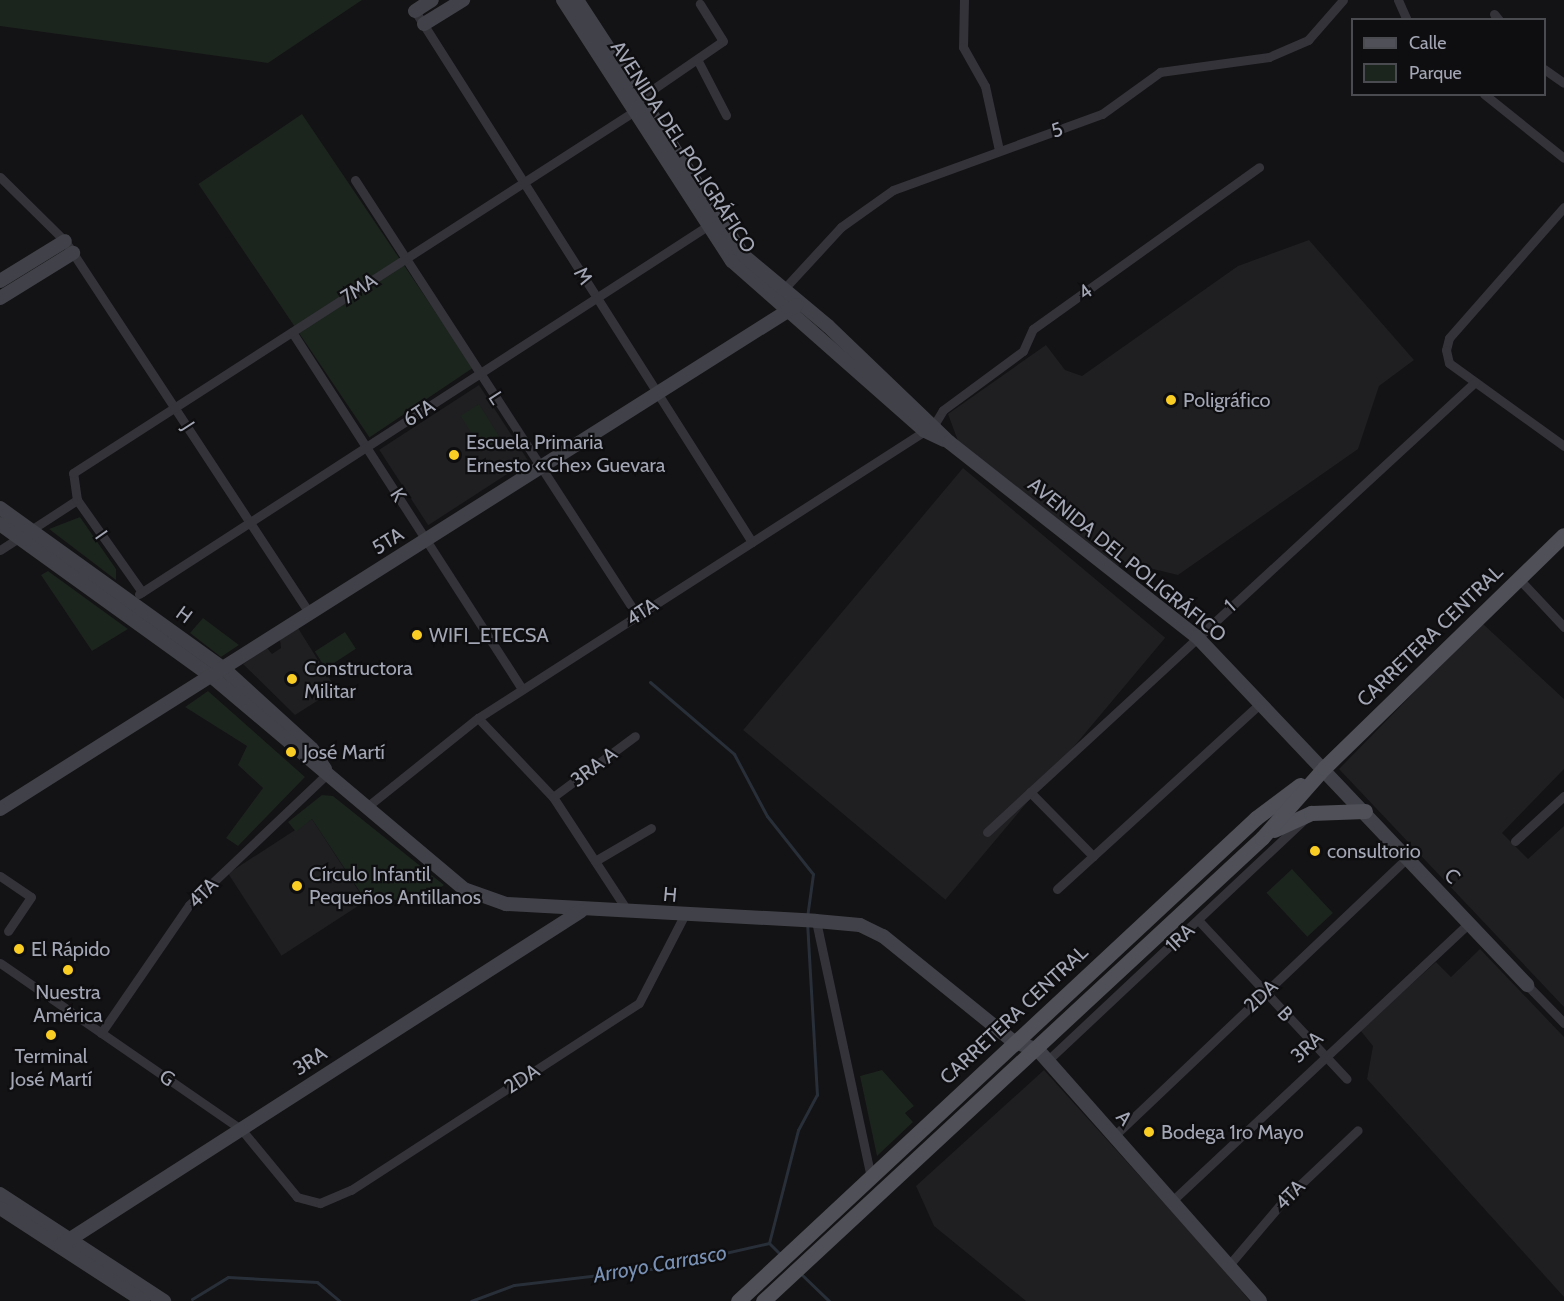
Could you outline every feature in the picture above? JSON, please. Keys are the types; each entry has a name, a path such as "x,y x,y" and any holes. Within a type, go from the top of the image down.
{"main road":[{"name":"CARRETERA CENTRAL","path":"763,1301 1043,1055 1262,838 1324,768 1564,535"},
{"name":"CARRETERA CENTRAL","path":"738,1301 1256,818 1324,768"},
{"path":"1262,838 1311,813 1365,811"}],"street":[{"path":"415,11 432,0"},
{"path":"424,24 463,0"},
{"name":"AVENIDA DEL POLIGRÁFICO","path":"563,0 638,105 714,221 743,255 782,291 791,309"},
{"name":"AVENIDA DEL POLIGRÁFICO","path":"577,0 638,105"},
{"path":"964,0 963,47 985,86 999,150"},
{"name":"5","path":"782,291 841,227 893,190 1102,114 1160,72 1269,57 1308,40 1343,0"},
{"path":"1398,0 1406,18"},
{"name":"7MA","path":"72,473 524,182 638,105 698,61 723,41 700,4"},
{"name":"M","path":"415,11 752,542"},
{"path":"698,61 726,116"},
{"path":"1546,70 1564,83"},
{"path":"1486,96 1564,158"},
{"name":"4","path":"929,428 943,410 1023,351 1033,329 1260,167"},
{"name":"J","path":"0,177 65,241 309,613"},
{"name":"L","path":"355,180 637,615"},
{"path":"1564,207 1449,338 1449,363 1564,446"},
{"name":"AVENIDA DEL POLIGRÁFICO","path":"714,221 732,261 791,309 828,326 929,428 1197,637 1324,768"},
{"name":"6TA","path":"131,600 714,221"},
{"path":"0,281 65,241"},
{"path":"0,298 73,253"},
{"name":"5TA","path":"0,809 791,309"},
{"name":"K","path":"292,332 522,689"},
{"name":"1","path":"987,832 1475,382"},
{"name":"4TA","path":"368,806 478,718 929,428"},
{"name":"I","path":"72,473 77,500 131,600"},
{"path":"0,550 77,500"},
{"name":"H","path":"0,508 223,668 312,749 328,773"},
{"name":"H","path":"0,524 131,600 211,676 304,759 328,773 464,889 506,904 581,911 627,910 684,916 798,920 860,925 883,936 1014,1042"},
{"path":"1519,579 1564,627"},
{"path":"1057,889 1261,703"},
{"path":"478,718 553,797 627,910"},
{"name":"3RA A","path":"553,797 635,736"},
{"name":"C","path":"1324,768 1527,985"},
{"name":"4TA","path":"101,1032 189,905 328,773"},
{"path":"1030,792 1093,856"},
{"path":"1515,841 1564,796"},
{"name":"1RA","path":"1043,1055 1199,921 1311,813"},
{"path":"595,861 651,828"},
{"name":"2DA","path":"1114,1136 1408,857"},
{"path":"0,876 31,897 8,931"},
{"name":"3RA","path":"67,1241 581,911"},
{"name":"2DA","path":"320,1203 351,1190 639,1003 684,916"},
{"path":"816,921 871,1177"},
{"name":"B","path":"1199,921 1347,1079"},
{"name":"3RA","path":"1172,1201 1469,923"},
{"name":"G","path":"0,963 241,1129 297,1197 320,1203"},
{"path":"1527,985 1564,1023"},
{"path":"1014,1042 1043,1055"},
{"name":"A","path":"1043,1055 1260,1301"},
{"name":"4TA","path":"1229,1265 1285,1198 1358,1130"},
{"path":"0,1194 67,1241 143,1301"},
{"path":"0,1208 67,1241 164,1301"}],"shaded area":[{"name":"Poligráfico","path":"1309,240 1414,360 1379,386 1358,449 1178,575 1124,562 1118,566 958,441 948,414 1046,345 1065,370 1082,376 1238,266"},
{"name":"Escuela Primaria Ernesto «Che» Guevara","path":"479,385 528,460 428,525 379,450"},
{"path":"963,468 1165,638 945,900 743,730"},
{"path":"1482,623 1564,699 1564,769 1502,833 1528,859 1564,826 1564,1007 1339,769"},
{"name":"Constructora Militar","path":"298,628 336,689 295,715 243,664 267,648 272,654 281,648 280,640"},
{"name":"Círculo Infantil Pequeños Antillanos","path":"312,819 365,901 282,956 228,873"},
{"path":"1480,949 1564,1037 1564,1297 1367,1079 1373,1046 1360,1030 1436,962 1451,977"},
{"path":"1044,1070 1250,1301 1026,1301 934,1226 916,1186"}],"green space":[{"path":"0,0 362,0 268,63 0,26"},
{"path":"302,114 473,368 369,438 198,184"},
{"path":"479,404 501,439 482,450 460,416"},
{"path":"80,517 116,569 116,580 49,529"},
{"path":"48,571 128,629 92,651 41,575"},
{"path":"203,618 239,645 221,657 190,633"},
{"path":"345,632 356,649 326,668 315,652"},
{"path":"208,691 305,777 238,846 226,838 263,788 238,765 247,746 185,707"},
{"path":"322,795 333,796 444,885 426,899 366,901 312,819 296,832 288,822"},
{"path":"1292,869 1333,913 1307,937 1266,893"},
{"path":"882,1070 914,1106 905,1113 913,1122 877,1156 860,1076"}],"waterway":[{"path":"650,682 734,754 767,816 813,874 807,917"},
{"path":"769,1243 798,1130 817,1095 807,924"},
{"name":"Arroyo Carrasco","path":"471,1301 514,1285 659,1268 769,1243 781,1255"},
{"name":"Arroyo Carrasco","path":"799,1272 829,1301"},
{"name":"Arroyo Carrasco","path":"192,1299 228,1277 317,1282 340,1301"}],"place":[{"name":"Poligráfico","path":"1171,400"},
{"name":"Escuela Primaria Ernesto «Che» Guevara","path":"454,455"},
{"name":"WIFI_ETECSA","path":"417,635"},
{"name":"Constructora Militar","path":"292,679"},
{"name":"José Martí","path":"291,752"},
{"name":"consultorio","path":"1315,851"},
{"name":"Círculo Infantil Pequeños Antillanos","path":"297,886"},
{"name":"El Rápido","path":"19,949"},
{"name":"Nuestra América","path":"68,970"},
{"name":"Terminal José Martí","path":"51,1035"},
{"name":"Bodega 1ro Mayo","path":"1149,1132"}]}
